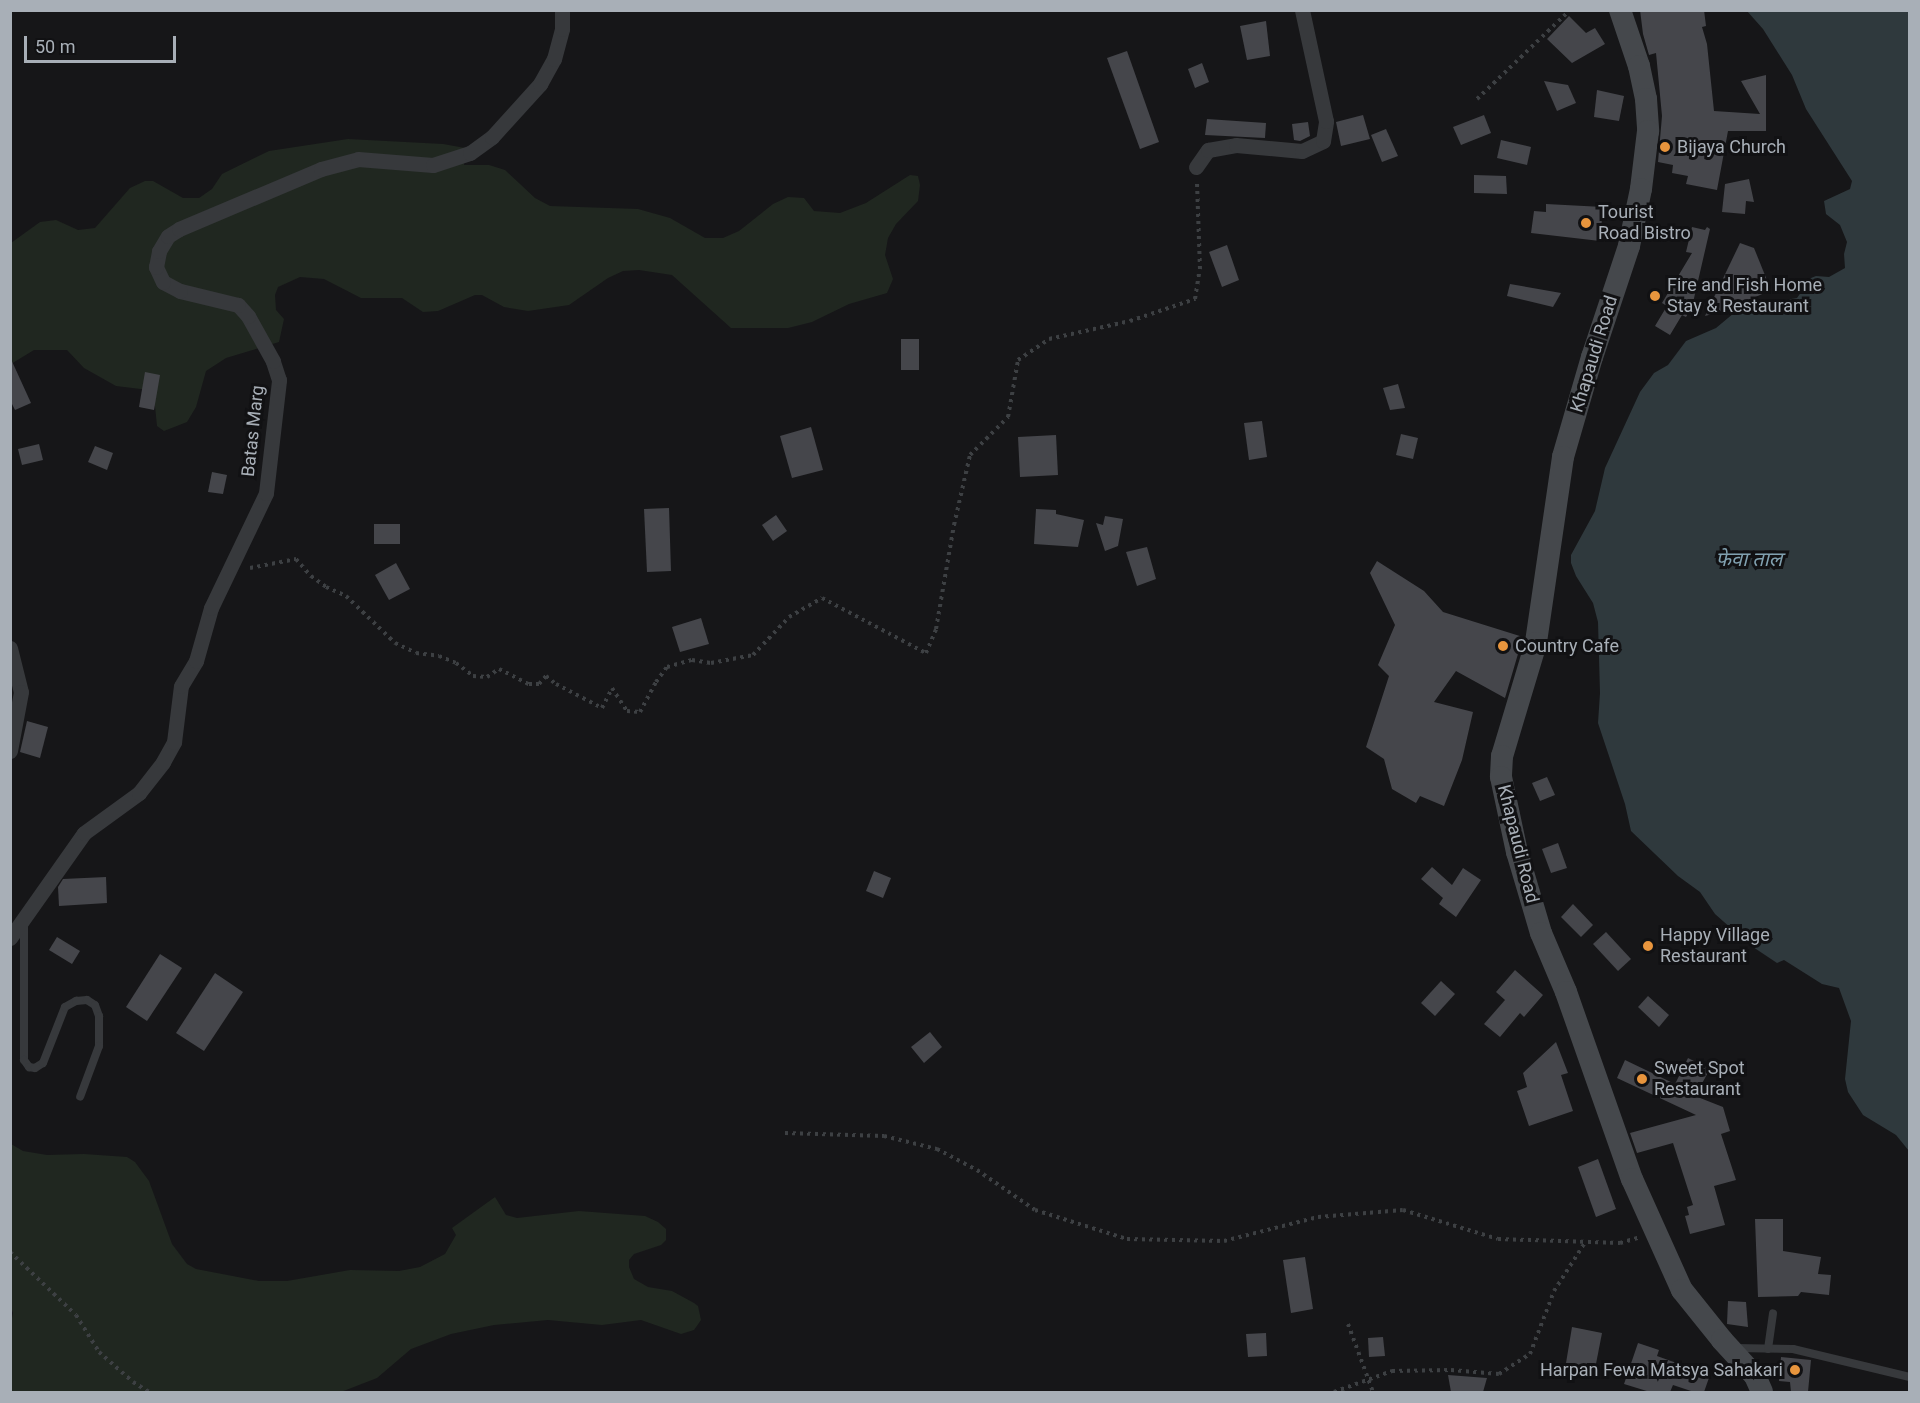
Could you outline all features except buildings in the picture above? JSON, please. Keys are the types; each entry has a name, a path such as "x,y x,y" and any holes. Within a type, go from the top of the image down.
{"main road":[{"name":"Khapaudi Road","path":"1620,10 1639,66 1646,99 1648,131 1641,189 1629,246 1592,357 1563,456 1536,643 1502,756 1502,777 1517,852 1541,933 1566,992 1632,1179 1682,1290 1755,1376 1762,1392"}],"street":[{"name":"Batas Marg","path":"10,938 84,833 139,793 163,762 174,742 181,686 196,661 211,608 266,493 279,380 273,361 260,335 238,305 170,287 158,275 156,259 159,251 168,236 179,229 321,169 358,159 433,165 470,153 492,137 540,84 554,59 562,29 562,10"},
{"path":"1196,167 1208,150 1236,145 1302,151 1323,141 1326,121 1302,10"},
{"path":"10,648 21,692 16,735 10,751"}],"lane":[{"path":"24,921 24,1060 29,1067 35,1068 43,1063 65,1006 76,1001 87,1000 95,1005 99,1016 99,1046 80,1097"},
{"path":"1768,1349 1773,1313"},
{"path":"1729,1348 1793,1349 1910,1377"}],"path":[{"path":"1477,99 1570,10"},
{"path":"234,564 250,568 296,559 311,576 326,587 346,596 396,643 416,653 439,656 456,663 473,676 487,677 499,669 529,684 539,684 546,676 556,684 602,708 612,688 627,711 640,712 667,667 692,660 711,663 753,655 789,617 822,598 926,653 936,629 954,525 970,455 1008,417 1018,360 1049,339 1130,321 1195,299 1200,269 1196,167"},
{"path":"785,1133 884,1136 937,1149 977,1170 1035,1210 1127,1239 1224,1241 1317,1217 1402,1210 1498,1239 1620,1243 1657,1233"},
{"path":"1334,1392 1392,1371 1451,1370 1499,1374 1530,1354 1554,1291 1586,1241"},
{"path":"10,1252 76,1315 99,1352 133,1382 149,1392"},
{"path":"1348,1324 1373,1392"}],"shaded area":[{"path":"348,139 443,144 487,152 463,155 464,165 489,165 505,170 535,198 550,206 638,209 670,218 705,238 723,238 739,231 773,204 788,197 804,198 814,211 840,213 866,203 910,175 918,176 920,185 918,201 896,224 888,238 885,255 893,279 887,293 849,304 812,322 788,328 731,328 672,275 639,270 623,271 608,278 569,305 528,311 504,307 482,295 475,295 438,311 423,312 402,298 361,298 324,279 300,277 278,287 275,295 276,310 284,319 279,342 226,358 206,371 196,407 187,422 164,431 157,426 155,406 149,390 116,386 84,368 67,350 34,350 11,364 11,243 40,222 56,220 78,230 95,228 130,188 145,181 153,181 183,198 199,198 212,189 222,174 269,151"},
{"path":"11,1144 23,1151 47,1155 84,1154 127,1157 135,1162 149,1181 172,1244 187,1264 196,1269 259,1281 287,1281 350,1270 399,1271 420,1267 445,1254 456,1235 452,1228 495,1197 506,1215 517,1218 579,1211 645,1216 666,1229 666,1240 661,1245 634,1254 629,1260 634,1279 648,1287 672,1291 694,1303 698,1306 701,1320 694,1330 681,1334 641,1320 602,1325 548,1320 494,1325 451,1334 411,1349 377,1378 341,1392 11,1392 10,1328 13,1313 10,1304"}],"water":[{"name":"फेवा ताल","path":"1747,11 1909,11 1909,1151 1896,1135 1863,1115 1848,1092 1845,1079 1851,1021 1839,988 1822,984 1784,960 1777,963 1750,945 1715,914 1700,892 1678,876 1631,831 1625,804 1598,723 1600,693 1598,622 1593,603 1576,576 1571,563 1571,555 1595,511 1605,468 1640,392 1654,373 1668,365 1686,341 1716,328 1740,308 1797,298 1811,278 1829,277 1845,268 1844,254 1847,242 1840,225 1826,214 1824,201 1850,189 1852,181 1806,109 1792,75 1763,29"}],"place":[{"name":"Bijaya Church","path":"1665,147"},
{"name":"Tourist Road Bistro","path":"1586,223"},
{"name":"Fire and Fish Home Stay & Restaurant","path":"1655,296"},
{"name":"Country Cafe","path":"1503,646"},
{"name":"Happy Village Restaurant","path":"1648,946"},
{"name":"Sweet Spot Restaurant","path":"1642,1079"},
{"name":"Harpan Fewa Matsya Sahakari","path":"1795,1370"}]}
